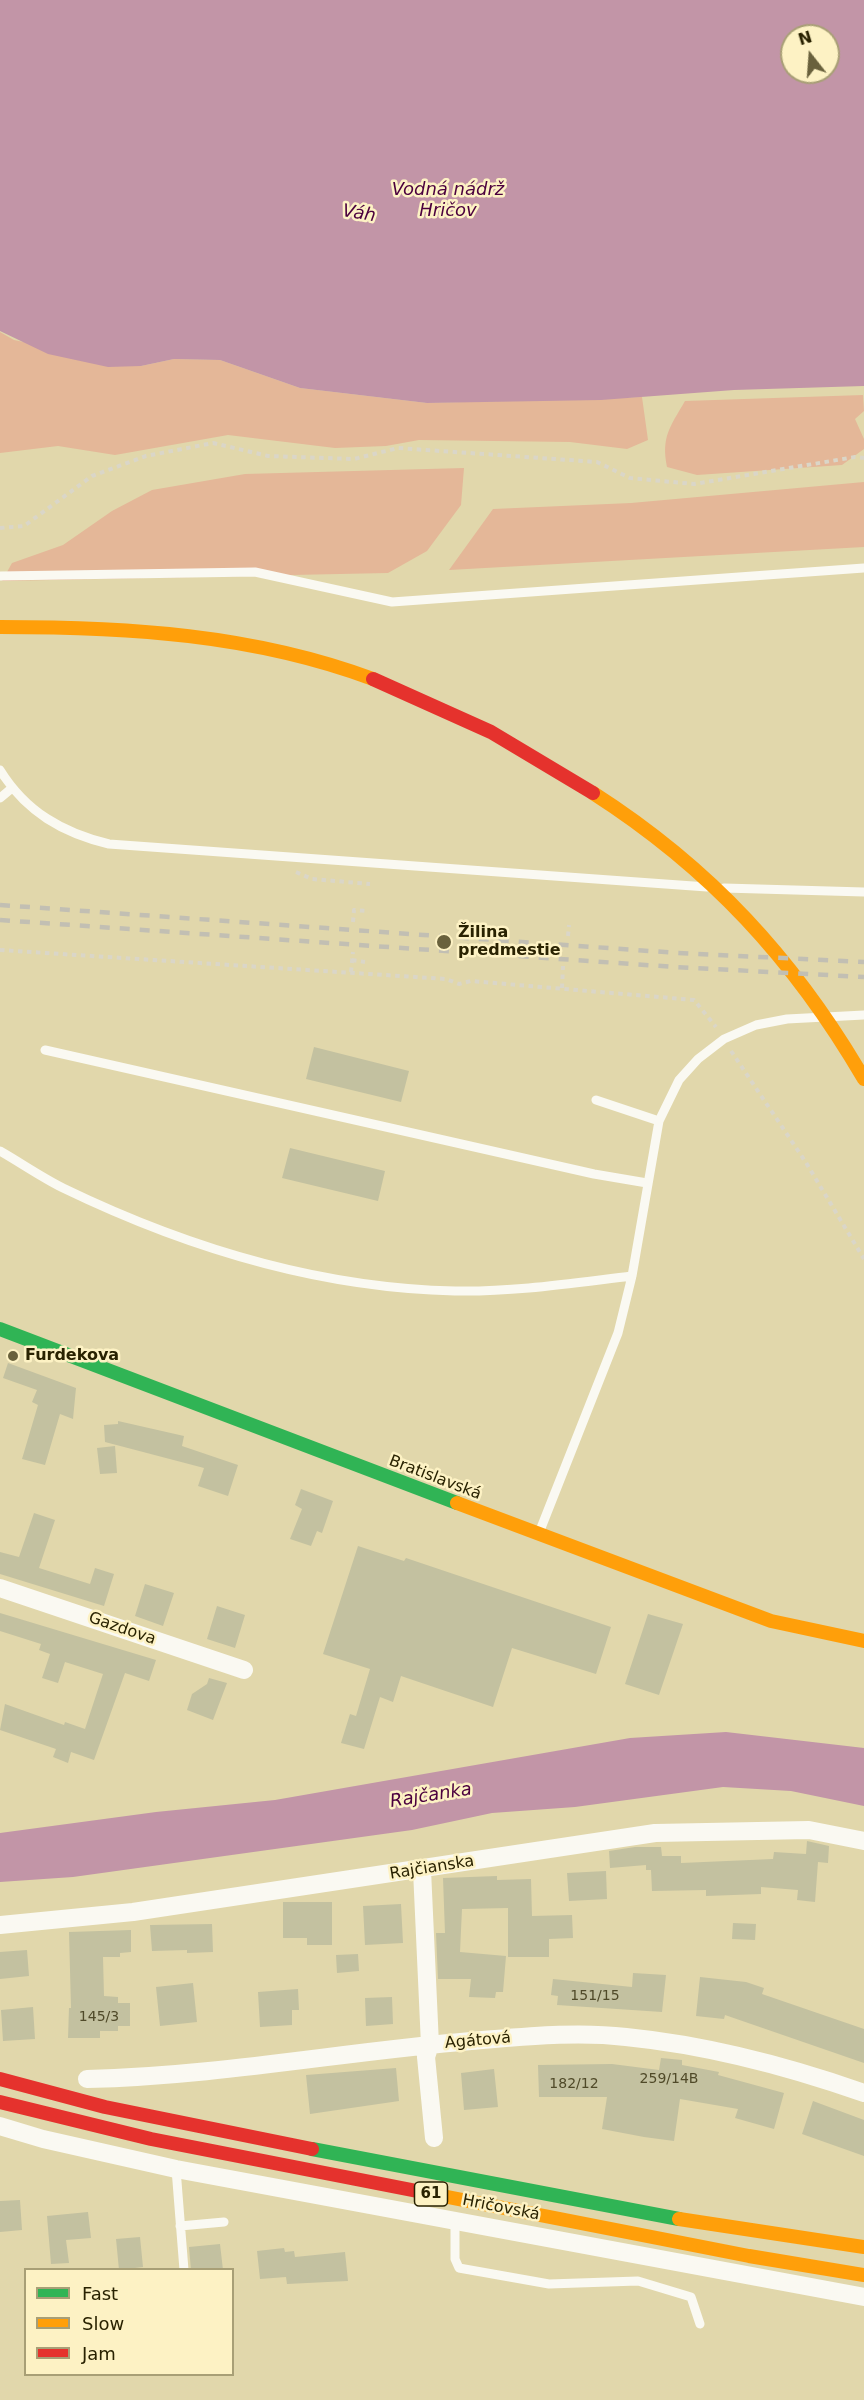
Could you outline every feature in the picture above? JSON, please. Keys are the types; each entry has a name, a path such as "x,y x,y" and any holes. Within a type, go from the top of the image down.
{"street":[{"path":"0,627 97,627 165,632 287,652 348,671 473,722 579,783 658,836 702,875 748,921 816,1006 861,1074"},
{"name":"Bratislavská","path":"0,1329 724,1605 771,1620 864,1641"},
{"name":"Gazdova","path":"0,1588 244,1670"},
{"name":"Rajčianska","path":"0,1925 133,1912 655,1833 809,1830 864,1841"},
{"path":"422,1870 430,2044 426,2057 434,2138"},
{"name":"Agátová","path":"87,2079 156,2077 430,2044 537,2036 625,2036 729,2053 864,2093"},
{"name":"Hričovská","path":"0,2079 105,2107 275,2141 693,2222 864,2247"},
{"name":"Hričovská","path":"0,2102 162,2142 749,2256 864,2275"},
{"name":"Hričovská","path":"0,2126 43,2139 176,2169 864,2297"}],"lane":[{"path":"0,576 255,573 392,602 864,568"},
{"path":"0,770 12,788 35,812 63,830 91,840 136,848 726,888 864,892"},
{"path":"0,798 12,788"},
{"path":"538,1535 618,1333 632,1276 659,1121 679,1080 698,1059 723,1039 756,1025 787,1019 864,1015"},
{"path":"45,1050 647,1184"},
{"path":"596,1100 659,1121"},
{"path":"0,1150 61,1187 180,1238 280,1268 378,1286 456,1291 525,1289 632,1276"},
{"path":"176,2169 184,2268"},
{"path":"455,2221 455,2259 459,2268 549,2284 638,2281 691,2297 700,2324"},
{"path":"180,2226 224,2222"}],"path":[{"path":"0,528 24,526 92,476 146,456 213,443 268,456 354,459 398,448 597,462 630,478 694,484 855,457 864,458"},
{"path":"295,872 312,879 370,884"},
{"path":"353,922 354,910 369,911"},
{"path":"568,936 569,925"},
{"path":"0,950 351,972 446,979 459,984 471,981 694,1000 716,1028"},
{"path":"351,972 353,952"},
{"path":"352,960 365,962"},
{"path":"562,988 563,966"},
{"path":"730,1050 806,1161 864,1259"}],"shaded area":[{"path":"0,332 14,340 141,366 174,359 220,360 300,388 427,403 642,397 648,440 627,449 570,442 419,440 386,446 335,448 228,435 115,455 58,446 0,453"},
{"path":"863,395 864,411 855,419 864,439 864,449 842,465 697,475 667,467 665,448 668,432 685,401"},
{"path":"464,468 461,505 427,551 388,573 2,581 12,563 63,545 112,511 152,490 245,474"},
{"path":"864,482 864,547 449,570 493,509 631,503"}],"water":[{"name":"Vodná nádrž Hričov","path":"0,0 864,0 864,386 734,390 601,400 427,403 300,388 220,360 174,359 141,366 108,367 48,354 0,331"},
{"name":"Rajčanka","path":"726,1732 864,1748 864,1806 791,1791 723,1787 575,1807 492,1813 412,1830 73,1877 0,1882 0,1833 156,1812 275,1800 630,1738"}],"building":[{"path":"314,1047 409,1071 401,1102 306,1079"},
{"path":"290,1148 385,1171 378,1201 282,1178"},
{"path":"8,1363 76,1388 73,1419 60,1414 45,1465 22,1459 38,1405 32,1402 37,1390 3,1378"},
{"path":"118,1421 184,1436 182,1446 238,1465 228,1496 198,1486 204,1468 105,1442 104,1425 118,1424"},
{"path":"115,1446 117,1473 100,1474 97,1448"},
{"path":"301,1489 333,1501 322,1533 317,1531 311,1546 290,1539 302,1509 295,1505"},
{"path":"34,1513 55,1520 39,1568 90,1584 95,1568 114,1574 104,1606 0,1574 0,1552 19,1557"},
{"path":"358,1546 404,1561 406,1558 611,1627 596,1674 512,1648 493,1707 401,1676 393,1702 380,1697 364,1749 341,1743 350,1714 356,1716 370,1669 323,1654"},
{"path":"145,1584 174,1593 163,1626 135,1616"},
{"path":"217,1606 245,1615 235,1648 207,1639"},
{"path":"0,1613 156,1660 149,1681 125,1673 94,1760 71,1752 68,1763 53,1757 56,1749 0,1730 5,1704 64,1725 65,1722 85,1729 103,1674 65,1662 58,1683 42,1678 50,1654 39,1650 41,1644 0,1631"},
{"path":"648,1614 683,1624 659,1695 625,1684"},
{"path":"209,1678 227,1683 213,1720 187,1710 192,1694 207,1684"},
{"path":"807,1841 829,1846 828,1863 818,1862 815,1902 797,1900 798,1890 761,1887 761,1894 706,1896 706,1890 652,1891 651,1870 646,1870 646,1865 610,1868 609,1851 635,1847 661,1847 662,1856 681,1856 681,1863 773,1859 774,1852 806,1854"},
{"path":"606,1871 607,1899 569,1901 567,1873"},
{"path":"497,1876 497,1880 531,1879 532,1916 572,1915 573,1938 549,1939 549,1957 508,1957 508,1908 462,1909 460,1952 506,1956 503,1992 496,1992 495,1998 469,1997 471,1979 438,1979 436,1933 445,1933 443,1878"},
{"path":"283,1902 332,1902 332,1945 307,1945 307,1938 283,1938"},
{"path":"401,1904 403,1943 365,1945 363,1906"},
{"path":"733,1923 756,1924 755,1940 732,1939"},
{"path":"212,1924 213,1952 152,1951 150,1925"},
{"path":"131,1930 131,1952 120,1953 120,1957 103,1957 104,1996 118,1997 118,2003 130,2003 130,2026 118,2026 118,2031 100,2031 100,2038 68,2038 69,2008 71,2008 69,1932"},
{"path":"27,1950 29,1976 0,1979 0,1952"},
{"path":"358,1954 359,1971 337,1973 336,1955"},
{"path":"633,1973 666,1975 662,2012 557,2005 558,1996 551,1995 553,1979 632,1987"},
{"path":"700,1977 746,1982 764,1988 762,1994 864,2029 864,2063 725,2015 724,2019 696,2016"},
{"path":"193,1983 197,2022 160,2026 156,1987"},
{"path":"298,1989 299,2010 292,2010 292,2025 260,2027 258,1992"},
{"path":"392,1997 393,2024 366,2026 365,1998"},
{"path":"33,2007 35,2039 3,2041 1,2010"},
{"path":"661,2058 682,2060 682,2065 719,2072 718,2075 784,2093 774,2129 735,2118 738,2109 680,2099 674,2141 644,2137 602,2129 607,2097 539,2097 538,2065 612,2064 659,2070"},
{"path":"396,2068 399,2101 310,2114 306,2075"},
{"path":"494,2069 498,2107 464,2110 461,2073"},
{"path":"813,2101 864,2120 864,2156 802,2134"},
{"path":"20,2200 22,2230 0,2232 0,2201"},
{"path":"88,2212 91,2238 66,2240 69,2263 51,2264 47,2216"},
{"path":"140,2237 143,2267 119,2268 116,2239"},
{"path":"220,2244 223,2268 191,2268 189,2247"},
{"path":"284,2248 285,2252 294,2251 295,2257 345,2252 348,2281 287,2284 286,2277 260,2279 257,2251"}],"railway":[{"path":"0,905 678,953 864,962"},
{"path":"0,920 675,967 864,977"}],"traffic: fast":[{"path":"0,1329 457,1503"},
{"path":"312,2149 679,2219"}],"traffic: slow":[{"path":"0,627 95,629 189,636 282,652 373,679"},
{"path":"593,793 675,852 746,919 809,994 864,1079"},
{"path":"457,1503 771,1621 864,1641"},
{"path":"417,2191 749,2256 864,2275"},
{"path":"679,2219 864,2247"}],"traffic: jam":[{"path":"373,679 491,732 593,793"},
{"path":"0,2079 105,2107 312,2149"},
{"path":"0,2102 151,2139 417,2191"}],"place":[{"name":"Žilina predmestie","path":"444,942"},
{"name":"Furdekova","path":"13,1356"}],"water label":[{"name":"Váh","path":"359,214"}]}
